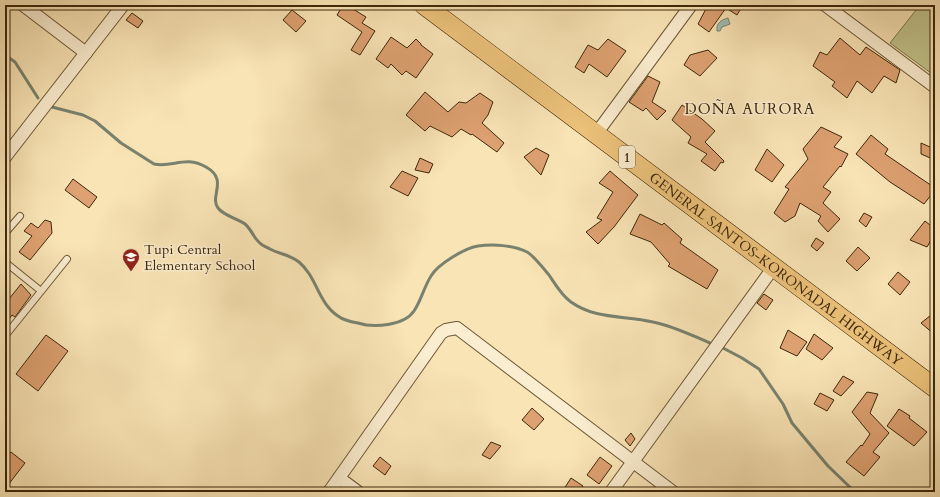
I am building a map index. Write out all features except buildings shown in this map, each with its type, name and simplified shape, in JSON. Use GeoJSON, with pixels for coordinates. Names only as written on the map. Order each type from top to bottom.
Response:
{"type":"FeatureCollection","features":[{"type":"Feature","properties":{"kind":"highway","name":"GENERAL SANTOS-KORONADAL HIGHWAY"},"geometry":{"type":"LineString","coordinates":[[424,5],[935,388]]}},
{"type":"Feature","properties":{"kind":"street"},"geometry":{"type":"LineString","coordinates":[[23,5],[86,53]]}},
{"type":"Feature","properties":{"kind":"street"},"geometry":{"type":"LineString","coordinates":[[5,157],[123,5]]}},
{"type":"Feature","properties":{"kind":"street"},"geometry":{"type":"LineString","coordinates":[[596,134],[691,5]]}},
{"type":"Feature","properties":{"kind":"street"},"geometry":{"type":"LineString","coordinates":[[825,5],[935,87]]}},
{"type":"Feature","properties":{"kind":"street"},"geometry":{"type":"LineString","coordinates":[[611,492],[774,268]]}},
{"type":"Feature","properties":{"kind":"street"},"geometry":{"type":"LineString","coordinates":[[329,492],[441,333],[446,330],[457,328],[673,492]]}},
{"type":"Feature","properties":{"kind":"street"},"geometry":{"type":"LineString","coordinates":[[339,478],[358,492]]}},
{"type":"Feature","properties":{"kind":"lane"},"geometry":{"type":"LineString","coordinates":[[5,232],[20,216]]}},
{"type":"Feature","properties":{"kind":"lane"},"geometry":{"type":"LineString","coordinates":[[5,336],[67,259]]}},
{"type":"Feature","properties":{"kind":"lane"},"geometry":{"type":"LineString","coordinates":[[5,262],[41,291]]}},
{"type":"Feature","properties":{"kind":"green space"},"geometry":{"type":"Polygon","coordinates":[[[920,5],[935,5],[935,76],[890,43],[920,5]]]}},
{"type":"Feature","properties":{"kind":"shaded area"},"geometry":{"type":"Polygon","coordinates":[[[728,18],[730,24],[722,27],[720,31],[717,31],[717,26],[720,22],[728,18]]]}},
{"type":"Feature","properties":{"kind":"waterway"},"geometry":{"type":"LineString","coordinates":[[5,55],[15,62],[38,98]]}},
{"type":"Feature","properties":{"kind":"waterway"},"geometry":{"type":"LineString","coordinates":[[52,107],[83,115],[95,121],[121,143],[154,164],[161,165],[192,162],[206,167],[213,172],[218,183],[216,198],[218,208],[224,213],[245,224],[262,245],[299,262],[310,275],[331,311],[345,320],[364,325],[396,323],[403,320],[414,311],[434,271],[452,257],[473,247],[496,245],[509,246],[527,252],[549,275],[565,297],[581,308],[590,312],[642,320],[668,326],[710,343]]}},
{"type":"Feature","properties":{"kind":"waterway"},"geometry":{"type":"LineString","coordinates":[[723,348],[759,369],[783,404],[792,423],[828,466],[855,492]]}},
{"type":"Feature","properties":{"kind":"place","name":"Tupi Central Elementary School"},"geometry":{"type":"Point","coordinates":[131,272]}},
{"type":"Feature","properties":{"kind":"district","name":"DOÑA AURORA"},"geometry":{"type":"Point","coordinates":[750,109]}}]}
